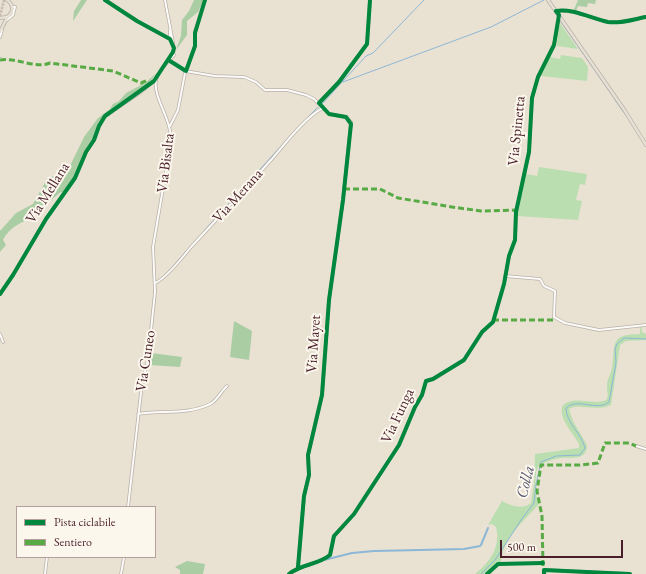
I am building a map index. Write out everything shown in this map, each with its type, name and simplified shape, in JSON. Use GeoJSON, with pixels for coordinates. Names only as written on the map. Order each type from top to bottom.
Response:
{"type":"FeatureCollection","features":[{"type":"Feature","properties":{"kind":"main road"},"geometry":{"type":"LineString","coordinates":[[548,0],[646,145]]}},
{"type":"Feature","properties":{"kind":"main road"},"geometry":{"type":"LineString","coordinates":[[0,32],[12,7],[9,1]]}},
{"type":"Feature","properties":{"kind":"main road"},"geometry":{"type":"LineString","coordinates":[[0,18],[8,17]]}},
{"type":"Feature","properties":{"kind":"street"},"geometry":{"type":"LineString","coordinates":[[105,0],[137,21],[170,39]]}},
{"type":"Feature","properties":{"kind":"street"},"geometry":{"type":"LineString","coordinates":[[163,67],[174,55],[165,0]]}},
{"type":"Feature","properties":{"kind":"street"},"geometry":{"type":"LineString","coordinates":[[170,126],[178,110],[186,71],[194,50],[194,33],[206,0]]}},
{"type":"Feature","properties":{"kind":"street"},"geometry":{"type":"LineString","coordinates":[[318,103],[339,82],[367,44],[370,0]]}},
{"type":"Feature","properties":{"kind":"street"},"geometry":{"type":"LineString","coordinates":[[0,37],[4,24],[14,13],[15,7],[12,7]]}},
{"type":"Feature","properties":{"kind":"street"},"geometry":{"type":"LineString","coordinates":[[556,11],[610,22],[621,22],[646,17]]}},
{"type":"Feature","properties":{"kind":"street","name":"Via Spinetta"},"geometry":{"type":"LineString","coordinates":[[522,187],[529,152],[532,98],[538,77],[554,45],[559,15]]}},
{"type":"Feature","properties":{"kind":"street"},"geometry":{"type":"LineString","coordinates":[[170,29],[170,39],[174,48]]}},
{"type":"Feature","properties":{"kind":"street"},"geometry":{"type":"LineString","coordinates":[[156,79],[173,52]]}},
{"type":"Feature","properties":{"kind":"street"},"geometry":{"type":"LineString","coordinates":[[170,61],[186,71],[215,76],[244,77],[256,82],[265,90],[287,90],[302,93],[311,97],[322,108]]}},
{"type":"Feature","properties":{"kind":"street","name":"Via Bisalta"},"geometry":{"type":"LineString","coordinates":[[156,79],[156,91],[170,126],[172,141],[159,214]]}},
{"type":"Feature","properties":{"kind":"street","name":"Via Mellana"},"geometry":{"type":"LineString","coordinates":[[0,294],[46,219],[75,178],[86,152],[94,140],[99,126],[105,116],[156,79]]}},
{"type":"Feature","properties":{"kind":"street","name":"Via Mayet"},"geometry":{"type":"LineString","coordinates":[[298,567],[304,496],[309,476],[308,454],[322,395],[329,300],[343,200],[350,122],[346,118],[329,114],[322,108]]}},
{"type":"Feature","properties":{"kind":"street","name":"Via Merana"},"geometry":{"type":"LineString","coordinates":[[155,283],[165,278],[174,265],[204,234],[221,213],[236,199],[306,121],[322,108]]}},
{"type":"Feature","properties":{"kind":"street","name":"Via Funga"},"geometry":{"type":"LineString","coordinates":[[289,574],[298,567],[330,555],[334,536],[354,514],[399,445],[415,407],[422,395],[426,381],[433,379],[464,360],[482,332],[492,324],[505,276],[508,256],[515,240],[516,212],[522,187]]}},
{"type":"Feature","properties":{"kind":"street","name":"Via Cuneo"},"geometry":{"type":"LineString","coordinates":[[128,506],[138,414],[148,359],[155,283],[153,251],[159,214]]}},
{"type":"Feature","properties":{"kind":"street"},"geometry":{"type":"LineString","coordinates":[[505,276],[540,279],[544,286],[554,291],[554,317],[565,323],[600,330],[646,325]]}},
{"type":"Feature","properties":{"kind":"street"},"geometry":{"type":"LineString","coordinates":[[0,334],[3,342]]}},
{"type":"Feature","properties":{"kind":"street"},"geometry":{"type":"LineString","coordinates":[[138,414],[153,411],[180,411],[210,404],[227,386]]}},
{"type":"Feature","properties":{"kind":"street"},"geometry":{"type":"LineString","coordinates":[[636,446],[646,449]]}},
{"type":"Feature","properties":{"kind":"street"},"geometry":{"type":"LineString","coordinates":[[45,574],[47,558]]}},
{"type":"Feature","properties":{"kind":"street"},"geometry":{"type":"LineString","coordinates":[[120,574],[124,558]]}},
{"type":"Feature","properties":{"kind":"street"},"geometry":{"type":"LineString","coordinates":[[544,574],[544,570],[630,574]]}},
{"type":"Feature","properties":{"kind":"green space"},"geometry":{"type":"Polygon","coordinates":[[[81,0],[87,0],[73,21],[74,11],[81,0]]]}},
{"type":"Feature","properties":{"kind":"green space"},"geometry":{"type":"Polygon","coordinates":[[[194,0],[204,0],[198,12],[187,21],[187,35],[176,50],[181,36],[182,20],[189,11],[194,0]]]}},
{"type":"Feature","properties":{"kind":"green space"},"geometry":{"type":"Polygon","coordinates":[[[578,0],[596,0],[595,4],[588,3],[587,7],[578,6],[576,11],[580,12],[580,14],[573,12],[578,0]]]}},
{"type":"Feature","properties":{"kind":"green space"},"geometry":{"type":"Polygon","coordinates":[[[558,20],[578,49],[557,46],[558,20]]]}},
{"type":"Feature","properties":{"kind":"green space"},"geometry":{"type":"Polygon","coordinates":[[[561,55],[582,58],[588,67],[587,81],[541,76],[550,57],[560,59],[561,55]]]}},
{"type":"Feature","properties":{"kind":"green space"},"geometry":{"type":"Polygon","coordinates":[[[159,71],[144,88],[103,117],[85,152],[76,175],[64,192],[61,192],[41,208],[31,213],[25,221],[10,231],[3,240],[6,245],[0,252],[0,231],[16,213],[33,204],[47,179],[68,170],[84,137],[98,118],[110,109],[113,104],[119,101],[126,93],[145,83],[159,71]]]}},
{"type":"Feature","properties":{"kind":"green space"},"geometry":{"type":"Polygon","coordinates":[[[539,167],[587,174],[585,185],[580,184],[576,200],[582,201],[578,220],[517,216],[526,174],[537,176],[539,167]]]}},
{"type":"Feature","properties":{"kind":"green space"},"geometry":{"type":"Polygon","coordinates":[[[234,321],[252,331],[249,360],[230,357],[234,321]]]}},
{"type":"Feature","properties":{"kind":"green space"},"geometry":{"type":"Polygon","coordinates":[[[640,326],[642,332],[646,334],[646,340],[626,341],[620,345],[611,405],[600,408],[573,407],[569,409],[573,421],[587,445],[584,454],[578,457],[558,458],[539,465],[536,472],[535,492],[539,504],[515,530],[505,545],[501,562],[486,574],[475,574],[490,559],[496,547],[496,527],[492,524],[488,525],[502,501],[513,506],[520,507],[531,503],[534,483],[535,454],[579,448],[579,444],[566,425],[562,415],[563,405],[573,401],[601,402],[606,400],[608,396],[607,383],[612,368],[614,347],[616,342],[623,336],[640,334],[640,326]]]}},
{"type":"Feature","properties":{"kind":"green space"},"geometry":{"type":"Polygon","coordinates":[[[151,353],[182,357],[180,367],[149,365],[151,353]]]}},
{"type":"Feature","properties":{"kind":"green space"},"geometry":{"type":"Polygon","coordinates":[[[187,561],[205,564],[203,574],[180,574],[180,570],[175,567],[187,561]]]}},
{"type":"Feature","properties":{"kind":"waterway"},"geometry":{"type":"LineString","coordinates":[[322,104],[366,56],[373,53],[424,0]]}},
{"type":"Feature","properties":{"kind":"waterway"},"geometry":{"type":"LineString","coordinates":[[343,82],[491,27],[544,0]]}},
{"type":"Feature","properties":{"kind":"waterway"},"geometry":{"type":"LineString","coordinates":[[559,19],[614,98]]}},
{"type":"Feature","properties":{"kind":"waterway"},"geometry":{"type":"LineString","coordinates":[[615,100],[632,124]]}},
{"type":"Feature","properties":{"kind":"waterway"},"geometry":{"type":"LineString","coordinates":[[304,121],[318,107]]}},
{"type":"Feature","properties":{"kind":"waterway"},"geometry":{"type":"LineString","coordinates":[[203,232],[292,134]]}},
{"type":"Feature","properties":{"kind":"waterway"},"geometry":{"type":"LineString","coordinates":[[166,274],[199,237]]}},
{"type":"Feature","properties":{"kind":"waterway","name":"Colla"},"geometry":{"type":"LineString","coordinates":[[481,574],[495,560],[534,503],[536,484],[541,462],[556,456],[580,455],[585,448],[581,438],[571,424],[566,408],[576,404],[598,406],[609,402],[616,363],[615,349],[617,344],[624,338],[646,339]]}},
{"type":"Feature","properties":{"kind":"waterway"},"geometry":{"type":"LineString","coordinates":[[481,545],[488,528]]}},
{"type":"Feature","properties":{"kind":"waterway"},"geometry":{"type":"LineString","coordinates":[[375,551],[464,549],[480,546]]}},
{"type":"Feature","properties":{"kind":"waterway"},"geometry":{"type":"LineString","coordinates":[[324,560],[352,553],[374,551]]}},
{"type":"Feature","properties":{"kind":"tunnel"},"geometry":{"type":"LineString","coordinates":[[0,16],[4,0]]}},
{"type":"Feature","properties":{"kind":"marked path"},"geometry":{"type":"LineString","coordinates":[[0,60],[12,60],[38,65],[50,63],[113,71],[141,83],[148,80]]}},
{"type":"Feature","properties":{"kind":"marked path"},"geometry":{"type":"LineString","coordinates":[[344,189],[380,189],[398,198],[481,211],[517,210]]}},
{"type":"Feature","properties":{"kind":"marked path"},"geometry":{"type":"LineString","coordinates":[[493,320],[556,320]]}},
{"type":"Feature","properties":{"kind":"marked path"},"geometry":{"type":"LineString","coordinates":[[543,566],[542,516],[537,491],[541,465],[580,465],[598,463],[605,443],[629,443],[636,446]]}},
{"type":"Feature","properties":{"kind":"cycle path"},"geometry":{"type":"LineString","coordinates":[[0,294],[46,219],[75,178],[86,152],[94,140],[99,126],[105,116],[154,81],[173,52],[174,48],[170,39],[137,21],[105,0]]}},
{"type":"Feature","properties":{"kind":"cycle path"},"geometry":{"type":"LineString","coordinates":[[170,61],[186,71],[195,46],[195,33],[205,0]]}},
{"type":"Feature","properties":{"kind":"cycle path"},"geometry":{"type":"LineString","coordinates":[[298,567],[304,496],[309,475],[308,455],[322,395],[329,300],[343,200],[351,124],[346,117],[329,114],[319,103],[339,82],[367,44],[370,0]]}},
{"type":"Feature","properties":{"kind":"cycle path"},"geometry":{"type":"LineString","coordinates":[[556,11],[569,11],[608,22],[623,22],[646,17]]}},
{"type":"Feature","properties":{"kind":"cycle path"},"geometry":{"type":"LineString","coordinates":[[289,574],[299,568],[320,561],[330,555],[334,536],[354,514],[399,445],[415,407],[422,395],[426,381],[433,379],[464,360],[482,332],[493,322],[504,284],[509,256],[515,240],[516,212],[529,152],[532,98],[538,77],[554,45],[559,15],[556,11]]}},
{"type":"Feature","properties":{"kind":"cycle path"},"geometry":{"type":"LineString","coordinates":[[487,574],[498,564],[543,563]]}},
{"type":"Feature","properties":{"kind":"cycle path"},"geometry":{"type":"LineString","coordinates":[[544,574],[544,570],[630,574]]}}]}
